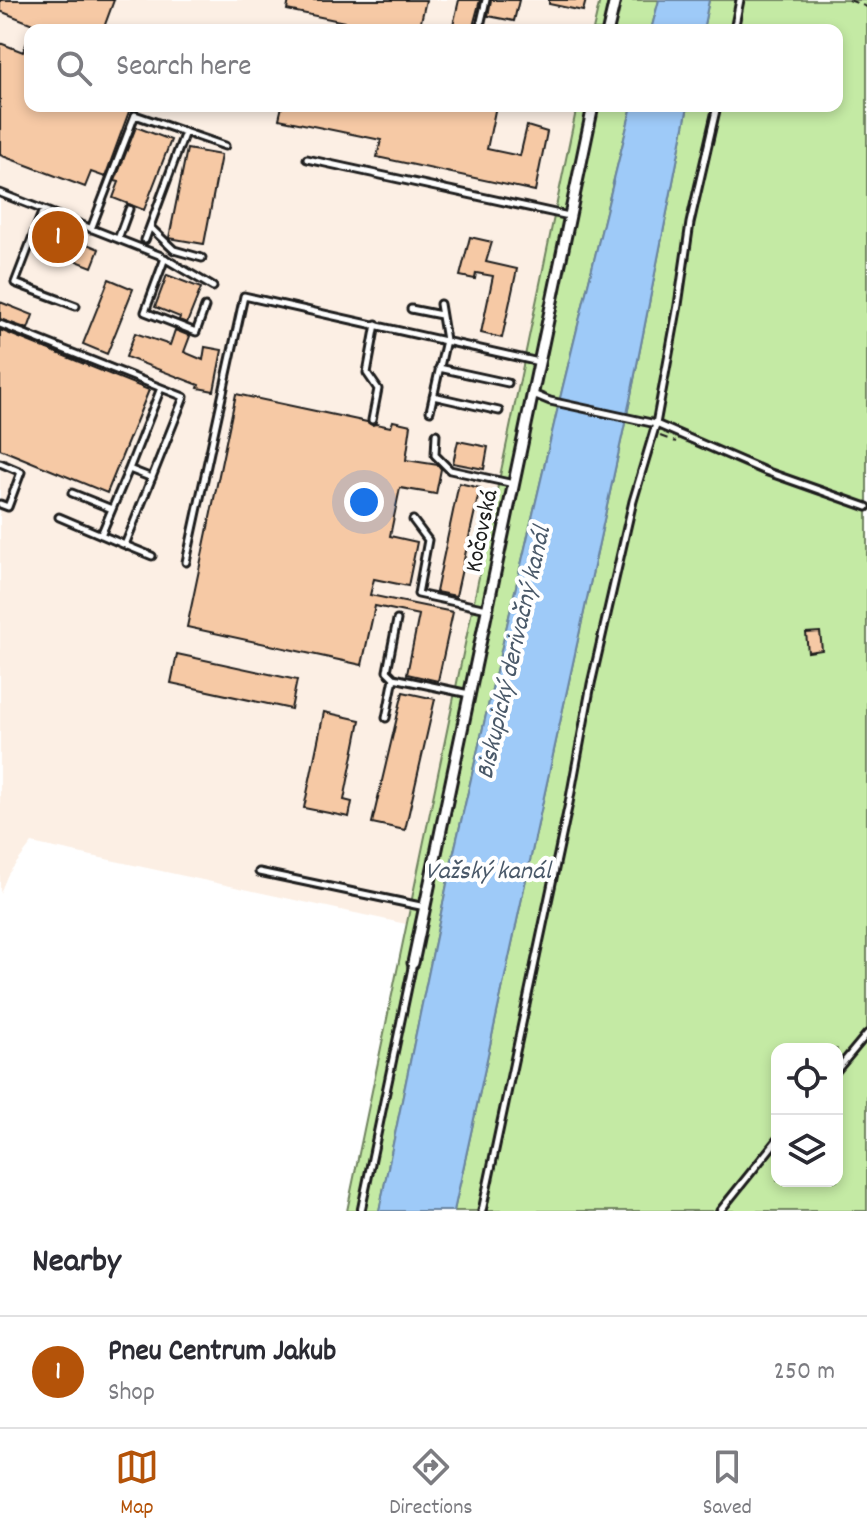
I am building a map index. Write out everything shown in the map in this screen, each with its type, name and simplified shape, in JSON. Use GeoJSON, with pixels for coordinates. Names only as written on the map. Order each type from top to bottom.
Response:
{"type":"FeatureCollection","features":[{"type":"Feature","properties":{"kind":"street"},"geometry":{"type":"LineString","coordinates":[[609,24],[615,0]]}},
{"type":"Feature","properties":{"kind":"street","name":"Kočovská"},"geometry":{"type":"LineString","coordinates":[[413,963],[592,112]]}},
{"type":"Feature","properties":{"kind":"lane"},"geometry":{"type":"LineString","coordinates":[[480,24],[486,0]]}},
{"type":"Feature","properties":{"kind":"lane"},"geometry":{"type":"LineString","coordinates":[[735,24],[740,0]]}},
{"type":"Feature","properties":{"kind":"lane"},"geometry":{"type":"LineString","coordinates":[[482,1211],[569,803],[591,684],[633,501],[656,424],[690,223],[716,112]]}},
{"type":"Feature","properties":{"kind":"lane"},"geometry":{"type":"LineString","coordinates":[[91,229],[135,115],[225,146]]}},
{"type":"Feature","properties":{"kind":"lane"},"geometry":{"type":"LineString","coordinates":[[145,240],[185,132]]}},
{"type":"Feature","properties":{"kind":"lane"},"geometry":{"type":"LineString","coordinates":[[307,159],[570,216]]}},
{"type":"Feature","properties":{"kind":"lane"},"geometry":{"type":"LineString","coordinates":[[0,193],[165,258],[213,287]]}},
{"type":"Feature","properties":{"kind":"lane"},"geometry":{"type":"LineString","coordinates":[[118,239],[129,209]]}},
{"type":"Feature","properties":{"kind":"lane"},"geometry":{"type":"LineString","coordinates":[[43,210],[15,283],[76,306]]}},
{"type":"Feature","properties":{"kind":"lane"},"geometry":{"type":"LineString","coordinates":[[150,227],[174,250],[202,258]]}},
{"type":"Feature","properties":{"kind":"lane"},"geometry":{"type":"LineString","coordinates":[[165,258],[145,312],[196,332],[205,307]]}},
{"type":"Feature","properties":{"kind":"lane"},"geometry":{"type":"LineString","coordinates":[[186,562],[244,296],[539,362]]}},
{"type":"Feature","properties":{"kind":"lane"},"geometry":{"type":"LineString","coordinates":[[430,411],[446,340],[440,304]]}},
{"type":"Feature","properties":{"kind":"lane"},"geometry":{"type":"LineString","coordinates":[[411,309],[441,315]]}},
{"type":"Feature","properties":{"kind":"lane"},"geometry":{"type":"LineString","coordinates":[[0,324],[184,397],[125,545]]}},
{"type":"Feature","properties":{"kind":"lane"},"geometry":{"type":"LineString","coordinates":[[372,420],[378,389],[367,373],[376,324]]}},
{"type":"Feature","properties":{"kind":"lane"},"geometry":{"type":"LineString","coordinates":[[439,368],[508,383]]}},
{"type":"Feature","properties":{"kind":"lane"},"geometry":{"type":"LineString","coordinates":[[101,535],[161,388]]}},
{"type":"Feature","properties":{"kind":"lane"},"geometry":{"type":"LineString","coordinates":[[532,394],[550,401],[656,424],[765,471],[867,507]]}},
{"type":"Feature","properties":{"kind":"lane"},"geometry":{"type":"LineString","coordinates":[[433,396],[499,411]]}},
{"type":"Feature","properties":{"kind":"lane"},"geometry":{"type":"LineString","coordinates":[[436,434],[435,455],[450,470],[514,484]]}},
{"type":"Feature","properties":{"kind":"lane"},"geometry":{"type":"LineString","coordinates":[[0,463],[21,472],[8,507],[0,504]]}},
{"type":"Feature","properties":{"kind":"lane"},"geometry":{"type":"LineString","coordinates":[[129,469],[152,478]]}},
{"type":"Feature","properties":{"kind":"lane"},"geometry":{"type":"LineString","coordinates":[[72,493],[112,509]]}},
{"type":"Feature","properties":{"kind":"lane"},"geometry":{"type":"LineString","coordinates":[[59,517],[152,556]]}},
{"type":"Feature","properties":{"kind":"lane"},"geometry":{"type":"LineString","coordinates":[[413,520],[428,540],[418,594],[488,609]]}},
{"type":"Feature","properties":{"kind":"lane"},"geometry":{"type":"LineString","coordinates":[[397,620],[387,671],[394,678],[470,695]]}},
{"type":"Feature","properties":{"kind":"lane"},"geometry":{"type":"LineString","coordinates":[[386,718],[394,678]]}},
{"type":"Feature","properties":{"kind":"lane"},"geometry":{"type":"LineString","coordinates":[[259,872],[425,907]]}},
{"type":"Feature","properties":{"kind":"lane"},"geometry":{"type":"LineString","coordinates":[[361,1211],[413,963]]}},
{"type":"Feature","properties":{"kind":"lane"},"geometry":{"type":"LineString","coordinates":[[843,1063],[867,1034]]}},
{"type":"Feature","properties":{"kind":"lane"},"geometry":{"type":"LineString","coordinates":[[720,1211],[771,1147]]}},
{"type":"Feature","properties":{"kind":"path"},"geometry":{"type":"LineString","coordinates":[[849,0],[867,7]]}},
{"type":"Feature","properties":{"kind":"shaded area"},"geometry":{"type":"Polygon","coordinates":[[[0,0],[600,0],[594,24],[24,24],[24,112],[576,112],[406,924],[32,843],[8,874],[0,893],[0,0]]]}},
{"type":"Feature","properties":{"kind":"green space"},"geometry":{"type":"Polygon","coordinates":[[[600,0],[659,0],[653,24],[594,24],[600,0]]]}},
{"type":"Feature","properties":{"kind":"green space"},"geometry":{"type":"Polygon","coordinates":[[[709,0],[867,0],[867,1211],[454,1211],[630,400],[687,112],[843,112],[843,24],[704,24],[709,0]]]}},
{"type":"Feature","properties":{"kind":"green space"},"geometry":{"type":"Polygon","coordinates":[[[576,112],[631,112],[452,860],[379,1211],[347,1211],[576,112]]]}},
{"type":"Feature","properties":{"kind":"water"},"geometry":{"type":"Polygon","coordinates":[[[659,0],[709,0],[704,24],[653,24],[659,0]]]}},
{"type":"Feature","properties":{"kind":"water","name":"Važský kanál"},"geometry":{"type":"Polygon","coordinates":[[[631,112],[687,112],[630,400],[454,1211],[379,1211],[452,860],[631,112]]]}},
{"type":"Feature","properties":{"kind":"building"},"geometry":{"type":"Polygon","coordinates":[[[0,0],[114,0],[105,24],[33,24],[0,11],[0,0]]]}},
{"type":"Feature","properties":{"kind":"building"},"geometry":{"type":"Polygon","coordinates":[[[289,0],[426,0],[420,24],[354,24],[287,10],[289,0]]]}},
{"type":"Feature","properties":{"kind":"building"},"geometry":{"type":"Polygon","coordinates":[[[459,0],[480,0],[474,24],[453,24],[459,0]]]}},
{"type":"Feature","properties":{"kind":"building"},"geometry":{"type":"Polygon","coordinates":[[[491,0],[519,0],[514,21],[488,16],[491,0]]]}},
{"type":"Feature","properties":{"kind":"building"},"geometry":{"type":"Polygon","coordinates":[[[549,0],[586,0],[583,11],[549,4],[549,0]]]}},
{"type":"Feature","properties":{"kind":"building"},"geometry":{"type":"Polygon","coordinates":[[[0,43],[23,52],[24,50],[24,112],[129,112],[105,177],[91,172],[85,187],[0,155],[0,43]]]}},
{"type":"Feature","properties":{"kind":"building"},"geometry":{"type":"Polygon","coordinates":[[[281,112],[495,112],[487,149],[520,156],[527,126],[547,132],[535,191],[377,157],[381,140],[279,119],[281,112]]]}},
{"type":"Feature","properties":{"kind":"building"},"geometry":{"type":"Polygon","coordinates":[[[136,127],[171,140],[144,210],[113,198],[119,182],[115,181],[136,127]]]}},
{"type":"Feature","properties":{"kind":"building"},"geometry":{"type":"Polygon","coordinates":[[[187,149],[221,155],[204,244],[169,238],[187,149]]]}},
{"type":"Feature","properties":{"kind":"building"},"geometry":{"type":"Polygon","coordinates":[[[51,229],[99,249],[92,267],[43,248],[51,229]]]}},
{"type":"Feature","properties":{"kind":"building"},"geometry":{"type":"Polygon","coordinates":[[[470,237],[492,242],[486,262],[517,269],[502,338],[481,333],[493,276],[476,273],[475,279],[460,276],[470,237]]]}},
{"type":"Feature","properties":{"kind":"building"},"geometry":{"type":"Polygon","coordinates":[[[167,275],[201,288],[187,323],[155,307],[167,275]]]}},
{"type":"Feature","properties":{"kind":"building"},"geometry":{"type":"Polygon","coordinates":[[[109,279],[133,289],[107,354],[83,344],[109,279]]]}},
{"type":"Feature","properties":{"kind":"building"},"geometry":{"type":"Polygon","coordinates":[[[0,302],[33,315],[28,329],[0,319],[0,302]]]}},
{"type":"Feature","properties":{"kind":"building"},"geometry":{"type":"Polygon","coordinates":[[[0,330],[149,390],[107,493],[0,449],[0,330]]]}},
{"type":"Feature","properties":{"kind":"building"},"geometry":{"type":"Polygon","coordinates":[[[175,330],[190,336],[184,352],[203,360],[205,347],[222,350],[214,391],[198,388],[199,385],[126,357],[135,333],[170,345],[175,330]]]}},
{"type":"Feature","properties":{"kind":"building"},"geometry":{"type":"Polygon","coordinates":[[[236,394],[372,425],[391,427],[393,421],[411,425],[406,460],[438,465],[441,469],[436,494],[400,488],[390,536],[417,542],[408,586],[374,579],[370,595],[453,612],[438,681],[407,674],[419,615],[375,606],[362,665],[187,627],[236,394]]]}},
{"type":"Feature","properties":{"kind":"building"},"geometry":{"type":"Polygon","coordinates":[[[458,441],[488,447],[484,469],[453,463],[458,441]]]}},
{"type":"Feature","properties":{"kind":"building"},"geometry":{"type":"Polygon","coordinates":[[[459,483],[480,488],[456,596],[436,592],[459,483]]]}},
{"type":"Feature","properties":{"kind":"building"},"geometry":{"type":"Polygon","coordinates":[[[820,632],[822,650],[808,652],[806,633],[820,632]]]}},
{"type":"Feature","properties":{"kind":"building"},"geometry":{"type":"Polygon","coordinates":[[[177,654],[297,680],[291,709],[171,683],[177,654]]]}},
{"type":"Feature","properties":{"kind":"building"},"geometry":{"type":"Polygon","coordinates":[[[403,692],[435,699],[405,830],[372,823],[403,692]]]}},
{"type":"Feature","properties":{"kind":"building"},"geometry":{"type":"Polygon","coordinates":[[[324,712],[360,720],[344,800],[352,802],[349,817],[304,808],[324,712]]]}},
{"type":"Feature","properties":{"kind":"place","name":"Pneu Centrum Jakub"},"geometry":{"type":"Point","coordinates":[58,237]}},
{"type":"Feature","properties":{"kind":"water label","name":"Biskupický derivačný kanál"},"geometry":{"type":"Point","coordinates":[515,653]}}]}
